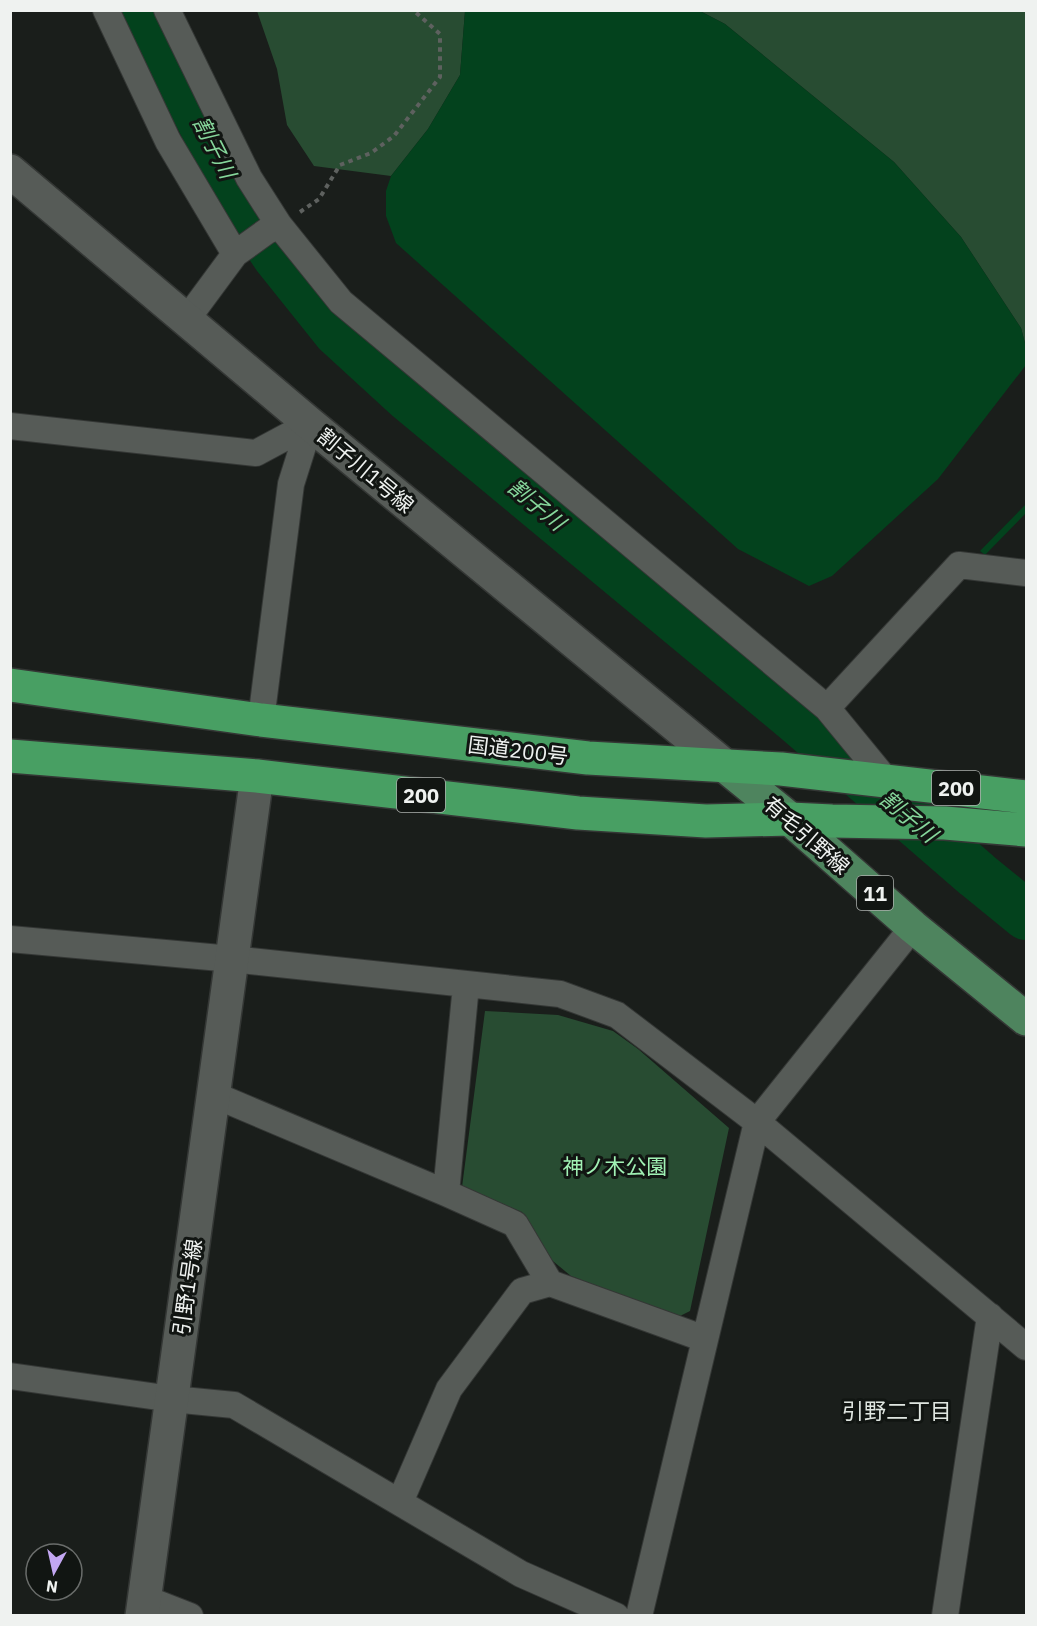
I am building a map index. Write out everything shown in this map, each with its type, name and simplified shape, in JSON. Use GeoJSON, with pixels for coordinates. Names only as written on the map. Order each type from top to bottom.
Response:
{"type":"FeatureCollection","features":[{"type":"Feature","properties":{"kind":"highway","name":"国道200号"},"geometry":{"type":"LineString","coordinates":[[10,686],[261,720],[588,758],[781,769],[1026,797]]}},
{"type":"Feature","properties":{"kind":"highway"},"geometry":{"type":"LineString","coordinates":[[10,697],[261,720]]}},
{"type":"Feature","properties":{"kind":"highway","name":"200"},"geometry":{"type":"LineString","coordinates":[[10,745],[578,813],[706,821],[789,819],[945,823],[1026,832]]}},
{"type":"Feature","properties":{"kind":"highway","name":"200"},"geometry":{"type":"LineString","coordinates":[[10,756],[257,776]]}},
{"type":"Feature","properties":{"kind":"main road","name":"有毛引野線"},"geometry":{"type":"LineString","coordinates":[[725,766],[913,927],[1026,1019]]}},
{"type":"Feature","properties":{"kind":"street"},"geometry":{"type":"LineString","coordinates":[[105,10],[168,141],[240,250]]}},
{"type":"Feature","properties":{"kind":"street"},"geometry":{"type":"LineString","coordinates":[[167,10],[273,228],[341,303],[827,708],[886,780]]}},
{"type":"Feature","properties":{"kind":"street","name":"割子川1号線"},"geometry":{"type":"LineString","coordinates":[[10,171],[310,423],[725,766]]}},
{"type":"Feature","properties":{"kind":"street"},"geometry":{"type":"LineString","coordinates":[[187,319],[240,250],[273,228]]}},
{"type":"Feature","properties":{"kind":"street"},"geometry":{"type":"LineString","coordinates":[[10,426],[256,453],[310,423]]}},
{"type":"Feature","properties":{"kind":"street"},"geometry":{"type":"LineString","coordinates":[[261,720],[291,484],[310,423]]}},
{"type":"Feature","properties":{"kind":"street"},"geometry":{"type":"LineString","coordinates":[[827,708],[959,565],[1026,573]]}},
{"type":"Feature","properties":{"kind":"street","name":"引野1号線"},"geometry":{"type":"LineString","coordinates":[[143,1606],[257,776]]}},
{"type":"Feature","properties":{"kind":"street"},"geometry":{"type":"LineString","coordinates":[[639,1616],[757,1122],[913,927]]}},
{"type":"Feature","properties":{"kind":"street"},"geometry":{"type":"LineString","coordinates":[[10,939],[232,959],[560,994],[617,1016],[757,1122],[1026,1347]]}},
{"type":"Feature","properties":{"kind":"street"},"geometry":{"type":"LineString","coordinates":[[446,1193],[466,985]]}},
{"type":"Feature","properties":{"kind":"street"},"geometry":{"type":"LineString","coordinates":[[212,1094],[514,1224],[550,1283]]}},
{"type":"Feature","properties":{"kind":"street"},"geometry":{"type":"LineString","coordinates":[[400,1502],[449,1389],[522,1292],[550,1283],[705,1339]]}},
{"type":"Feature","properties":{"kind":"street"},"geometry":{"type":"LineString","coordinates":[[945,1616],[990,1316]]}},
{"type":"Feature","properties":{"kind":"street"},"geometry":{"type":"LineString","coordinates":[[10,1376],[172,1399],[234,1405],[521,1574],[615,1616]]}},
{"type":"Feature","properties":{"kind":"street"},"geometry":{"type":"LineString","coordinates":[[143,1606],[190,1616]]}},
{"type":"Feature","properties":{"kind":"path"},"geometry":{"type":"LineString","coordinates":[[273,228],[319,199],[340,165],[371,153],[394,136],[440,77],[440,34],[413,10]]}},
{"type":"Feature","properties":{"kind":"green space"},"geometry":{"type":"Polygon","coordinates":[[[257,11],[465,11],[460,75],[428,129],[391,176],[314,166],[287,125],[277,69],[257,11]]]}},
{"type":"Feature","properties":{"kind":"green space"},"geometry":{"type":"Polygon","coordinates":[[[700,11],[1026,11],[1026,347],[1021,328],[961,237],[894,162],[725,24],[700,11]]]}},
{"type":"Feature","properties":{"kind":"green space","name":"神ノ木公園"},"geometry":{"type":"Polygon","coordinates":[[[485,1011],[558,1015],[613,1031],[638,1049],[729,1128],[690,1311],[678,1317],[571,1276],[548,1257],[522,1212],[462,1187],[485,1011]]]}},
{"type":"Feature","properties":{"kind":"shaded area"},"geometry":{"type":"Polygon","coordinates":[[[465,11],[700,11],[725,24],[894,162],[961,237],[1021,328],[1026,347],[1026,365],[938,479],[832,576],[809,586],[738,549],[396,243],[386,216],[386,191],[391,176],[428,129],[460,75],[465,11]]]}},
{"type":"Feature","properties":{"kind":"shaded area"},"geometry":{"type":"Polygon","coordinates":[[[1026,504],[1026,513],[985,555],[980,551],[1026,504]]]}},
{"type":"Feature","properties":{"kind":"waterway","name":"割子川"},"geometry":{"type":"LineString","coordinates":[[145,10],[249,214],[277,256],[337,331],[409,397],[798,720],[1026,915]]}},
{"type":"Feature","properties":{"kind":"district","name":"引野二丁目"},"geometry":{"type":"Point","coordinates":[897,1410]}}]}
